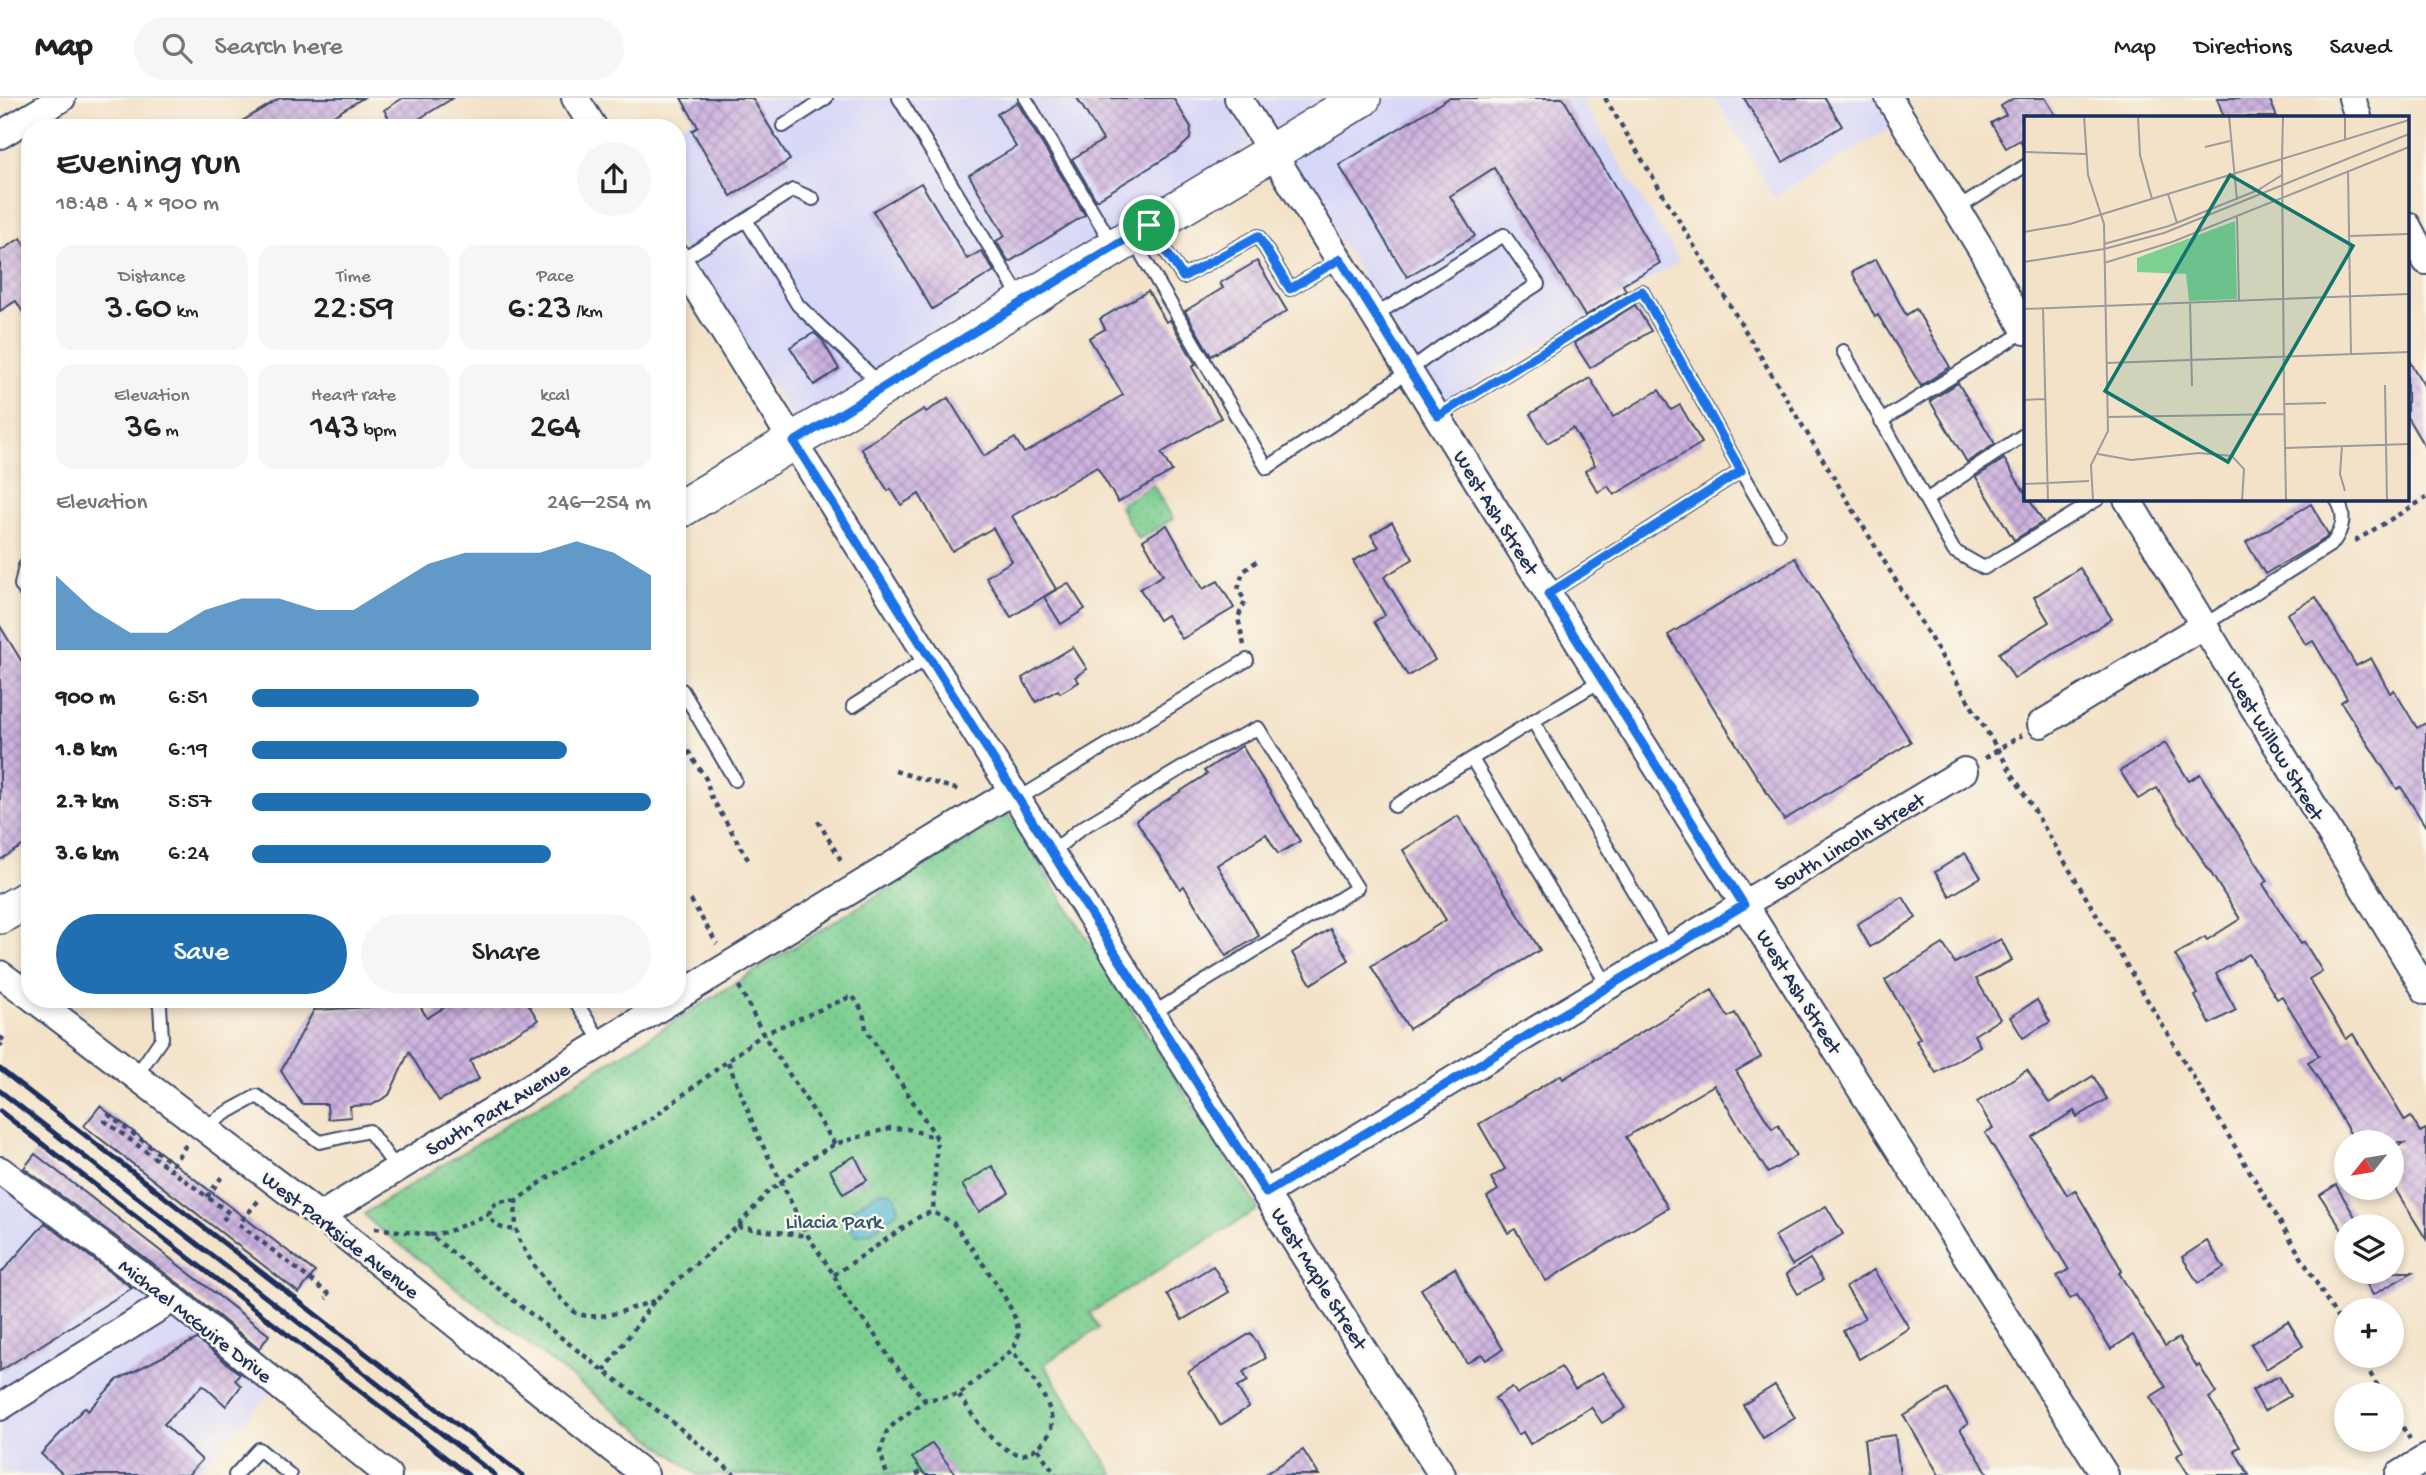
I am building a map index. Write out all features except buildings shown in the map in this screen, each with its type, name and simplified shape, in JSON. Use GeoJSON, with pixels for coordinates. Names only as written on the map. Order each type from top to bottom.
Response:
{"type":"FeatureCollection","features":[{"type":"Feature","properties":{"kind":"main road"},"geometry":{"type":"LineString","coordinates":[[686,506],[1362,98]]}},
{"type":"Feature","properties":{"kind":"main road"},"geometry":{"type":"LineString","coordinates":[[0,915],[21,903]]}},
{"type":"Feature","properties":{"kind":"street"},"geometry":{"type":"LineString","coordinates":[[27,119],[62,98]]}},
{"type":"Feature","properties":{"kind":"street"},"geometry":{"type":"LineString","coordinates":[[575,98],[588,119]]}},
{"type":"Feature","properties":{"kind":"street","name":"West Ash Street"},"geometry":{"type":"LineString","coordinates":[[1238,98],[2105,1475]]}},
{"type":"Feature","properties":{"kind":"street"},"geometry":{"type":"LineString","coordinates":[[1889,98],[1983,252],[2024,329]]}},
{"type":"Feature","properties":{"kind":"street"},"geometry":{"type":"LineString","coordinates":[[2352,98],[2358,116]]}},
{"type":"Feature","properties":{"kind":"street"},"geometry":{"type":"LineString","coordinates":[[0,135],[21,122]]}},
{"type":"Feature","properties":{"kind":"street"},"geometry":{"type":"LineString","coordinates":[[2408,227],[2426,261]]}},
{"type":"Feature","properties":{"kind":"street","name":"West Maple Street"},"geometry":{"type":"LineString","coordinates":[[686,272],[1442,1475]]}},
{"type":"Feature","properties":{"kind":"street","name":"West Willow Street"},"geometry":{"type":"LineString","coordinates":[[2128,500],[2426,991]]}},
{"type":"Feature","properties":{"kind":"street"},"geometry":{"type":"LineString","coordinates":[[2041,724],[2204,625]]}},
{"type":"Feature","properties":{"kind":"street","name":"South Lincoln Street"},"geometry":{"type":"LineString","coordinates":[[1266,1193],[1964,771]]}},
{"type":"Feature","properties":{"kind":"street","name":"South Park Avenue"},"geometry":{"type":"LineString","coordinates":[[686,992],[1016,795]]}},
{"type":"Feature","properties":{"kind":"street","name":"West Parkside Avenue"},"geometry":{"type":"LineString","coordinates":[[0,974],[21,990]]}},
{"type":"Feature","properties":{"kind":"street","name":"West Parkside Avenue"},"geometry":{"type":"LineString","coordinates":[[45,1008],[136,1076],[195,1136],[320,1216],[645,1475]]}},
{"type":"Feature","properties":{"kind":"street","name":"South Park Avenue"},"geometry":{"type":"LineString","coordinates":[[320,1216],[660,1008]]}},
{"type":"Feature","properties":{"kind":"street","name":"Michael McGuire Drive"},"geometry":{"type":"LineString","coordinates":[[0,1170],[173,1299],[388,1475]]}},
{"type":"Feature","properties":{"kind":"street"},"geometry":{"type":"LineString","coordinates":[[0,1407],[173,1299]]}},
{"type":"Feature","properties":{"kind":"street"},"geometry":{"type":"LineString","coordinates":[[2399,1475],[2419,1450]]}},
{"type":"Feature","properties":{"kind":"lane"},"geometry":{"type":"LineString","coordinates":[[783,126],[826,98]]}},
{"type":"Feature","properties":{"kind":"lane"},"geometry":{"type":"LineString","coordinates":[[899,98],[1023,302]]}},
{"type":"Feature","properties":{"kind":"lane"},"geometry":{"type":"LineString","coordinates":[[1025,98],[1132,236],[1267,468],[1327,429],[1408,369],[1538,284],[1504,235],[1374,316]]}},
{"type":"Feature","properties":{"kind":"lane"},"geometry":{"type":"LineString","coordinates":[[1957,208],[2024,167]]}},
{"type":"Feature","properties":{"kind":"lane"},"geometry":{"type":"LineString","coordinates":[[686,254],[793,190],[813,199]]}},
{"type":"Feature","properties":{"kind":"lane"},"geometry":{"type":"LineString","coordinates":[[746,220],[798,305],[883,387]]}},
{"type":"Feature","properties":{"kind":"lane"},"geometry":{"type":"LineString","coordinates":[[1132,236],[1183,277],[1258,236],[1290,289],[1340,259]]}},
{"type":"Feature","properties":{"kind":"lane"},"geometry":{"type":"LineString","coordinates":[[1438,416],[1642,291],[1778,534]]}},
{"type":"Feature","properties":{"kind":"lane"},"geometry":{"type":"LineString","coordinates":[[1881,421],[2024,332]]}},
{"type":"Feature","properties":{"kind":"lane"},"geometry":{"type":"LineString","coordinates":[[1843,351],[1954,551],[1984,568],[2096,500]]}},
{"type":"Feature","properties":{"kind":"lane"},"geometry":{"type":"LineString","coordinates":[[1926,500],[2024,435]]}},
{"type":"Feature","properties":{"kind":"lane"},"geometry":{"type":"LineString","coordinates":[[1548,594],[1741,471]]}},
{"type":"Feature","properties":{"kind":"lane"},"geometry":{"type":"LineString","coordinates":[[2204,625],[2332,544],[2341,533],[2343,519],[2342,507],[2337,500]]}},
{"type":"Feature","properties":{"kind":"lane"},"geometry":{"type":"LineString","coordinates":[[853,706],[929,657]]}},
{"type":"Feature","properties":{"kind":"lane"},"geometry":{"type":"LineString","coordinates":[[1016,795],[1247,660]]}},
{"type":"Feature","properties":{"kind":"lane"},"geometry":{"type":"LineString","coordinates":[[1395,806],[1602,680]]}},
{"type":"Feature","properties":{"kind":"lane"},"geometry":{"type":"LineString","coordinates":[[686,697],[735,780]]}},
{"type":"Feature","properties":{"kind":"lane"},"geometry":{"type":"LineString","coordinates":[[1533,721],[1668,950]]}},
{"type":"Feature","properties":{"kind":"lane"},"geometry":{"type":"LineString","coordinates":[[1052,852],[1080,829],[1212,750],[1258,728],[1357,888],[1153,1013]]}},
{"type":"Feature","properties":{"kind":"lane"},"geometry":{"type":"LineString","coordinates":[[1472,759],[1608,986]]}},
{"type":"Feature","properties":{"kind":"lane"},"geometry":{"type":"LineString","coordinates":[[136,1076],[162,1038],[160,1008]]}},
{"type":"Feature","properties":{"kind":"lane"},"geometry":{"type":"LineString","coordinates":[[580,1008],[602,1043]]}},
{"type":"Feature","properties":{"kind":"lane"},"geometry":{"type":"LineString","coordinates":[[195,1136],[226,1112],[257,1096],[320,1142],[369,1130],[397,1169]]}},
{"type":"Feature","properties":{"kind":"lane"},"geometry":{"type":"LineString","coordinates":[[235,1475],[259,1449],[290,1475]]}},
{"type":"Feature","properties":{"kind":"path"},"geometry":{"type":"LineString","coordinates":[[1605,98],[2334,1312]]}},
{"type":"Feature","properties":{"kind":"path"},"geometry":{"type":"LineString","coordinates":[[1247,660],[1238,618],[1245,601],[1238,589],[1242,572],[1258,560]]}},
{"type":"Feature","properties":{"kind":"path"},"geometry":{"type":"LineString","coordinates":[[1964,771],[2041,724]]}},
{"type":"Feature","properties":{"kind":"path"},"geometry":{"type":"LineString","coordinates":[[686,748],[706,779],[710,796],[750,863]]}},
{"type":"Feature","properties":{"kind":"path"},"geometry":{"type":"LineString","coordinates":[[895,771],[960,790]]}},
{"type":"Feature","properties":{"kind":"path"},"geometry":{"type":"LineString","coordinates":[[818,821],[842,862]]}},
{"type":"Feature","properties":{"kind":"path"},"geometry":{"type":"LineString","coordinates":[[691,900],[763,1034],[835,1144]]}},
{"type":"Feature","properties":{"kind":"path"},"geometry":{"type":"LineString","coordinates":[[654,1301],[596,1317],[576,1313],[531,1260],[519,1238],[514,1216],[516,1201],[547,1178],[654,1117],[763,1034],[852,996],[862,1011],[866,1030],[937,1138],[933,1212]]}},
{"type":"Feature","properties":{"kind":"path"},"geometry":{"type":"LineString","coordinates":[[0,1037],[5,1041],[0,1046]]}},
{"type":"Feature","properties":{"kind":"path"},"geometry":{"type":"LineString","coordinates":[[728,1061],[758,1136],[808,1236],[851,1306],[925,1400]]}},
{"type":"Feature","properties":{"kind":"path"},"geometry":{"type":"LineString","coordinates":[[195,1136],[173,1164],[109,1115],[105,1121],[229,1213],[223,1220]]}},
{"type":"Feature","properties":{"kind":"path"},"geometry":{"type":"LineString","coordinates":[[604,1371],[654,1301],[737,1227],[767,1193],[810,1159],[835,1144],[890,1128],[908,1129],[937,1138]]}},
{"type":"Feature","properties":{"kind":"path"},"geometry":{"type":"LineString","coordinates":[[207,1196],[225,1174]]}},
{"type":"Feature","properties":{"kind":"path"},"geometry":{"type":"LineString","coordinates":[[516,1201],[508,1199],[498,1202],[490,1207],[489,1214],[493,1223],[501,1228],[517,1229]]}},
{"type":"Feature","properties":{"kind":"path"},"geometry":{"type":"LineString","coordinates":[[258,1200],[239,1224],[330,1295],[326,1299]]}},
{"type":"Feature","properties":{"kind":"path"},"geometry":{"type":"LineString","coordinates":[[834,1275],[922,1215],[933,1212],[953,1223],[960,1232],[1010,1307],[1019,1332],[1012,1350],[959,1395],[925,1400],[887,1431],[880,1452],[887,1475]]}},
{"type":"Feature","properties":{"kind":"path"},"geometry":{"type":"LineString","coordinates":[[367,1227],[430,1235],[455,1229],[489,1214]]}},
{"type":"Feature","properties":{"kind":"path"},"geometry":{"type":"LineString","coordinates":[[737,1227],[808,1236]]}},
{"type":"Feature","properties":{"kind":"path"},"geometry":{"type":"LineString","coordinates":[[430,1235],[669,1419],[736,1475]]}},
{"type":"Feature","properties":{"kind":"path"},"geometry":{"type":"LineString","coordinates":[[959,1395],[988,1436],[1002,1448],[1024,1455],[1038,1449],[1046,1441],[1053,1427],[1052,1414],[1012,1350]]}},
{"type":"Feature","properties":{"kind":"path"},"geometry":{"type":"LineString","coordinates":[[2404,1428],[2419,1450]]}},
{"type":"Feature","properties":{"kind":"path"},"geometry":{"type":"LineString","coordinates":[[1038,1449],[1056,1475]]}},
{"type":"Feature","properties":{"kind":"path"},"geometry":{"type":"LineString","coordinates":[[916,1475],[922,1471]]}},
{"type":"Feature","properties":{"kind":"shaded area"},"geometry":{"type":"Polygon","coordinates":[[[723,98],[1224,98],[1252,144],[798,426],[686,252],[686,122],[723,98]]]}},
{"type":"Feature","properties":{"kind":"shaded area"},"geometry":{"type":"Polygon","coordinates":[[[1252,98],[1326,98],[1272,131],[1252,98]]]}},
{"type":"Feature","properties":{"kind":"shaded area"},"geometry":{"type":"Polygon","coordinates":[[[1383,98],[1580,98],[1680,261],[1442,404],[1288,156],[1383,98]]]}},
{"type":"Feature","properties":{"kind":"shaded area"},"geometry":{"type":"Polygon","coordinates":[[[1715,98],[1876,98],[1893,126],[1774,197],[1715,98]]]}},
{"type":"Feature","properties":{"kind":"shaded area"},"geometry":{"type":"Polygon","coordinates":[[[0,1159],[285,1377],[195,1475],[6,1475],[0,1469],[0,1159]]]}},
{"type":"Feature","properties":{"kind":"green space"},"geometry":{"type":"Polygon","coordinates":[[[1153,485],[1173,519],[1138,539],[1119,505],[1153,485]]]}},
{"type":"Feature","properties":{"kind":"green space","name":"Lilacia Park"},"geometry":{"type":"Polygon","coordinates":[[[1008,814],[1258,1209],[1090,1313],[1099,1328],[1044,1364],[1114,1475],[698,1475],[364,1214],[1008,814]]]}},
{"type":"Feature","properties":{"kind":"water"},"geometry":{"type":"Polygon","coordinates":[[[881,1191],[889,1192],[895,1197],[897,1212],[869,1233],[856,1235],[847,1226],[846,1216],[852,1209],[881,1191]]]}},
{"type":"Feature","properties":{"kind":"railway"},"geometry":{"type":"LineString","coordinates":[[0,1069],[522,1475]]}},
{"type":"Feature","properties":{"kind":"railway"},"geometry":{"type":"LineString","coordinates":[[0,1091],[495,1475]]}},
{"type":"Feature","properties":{"kind":"railway"},"geometry":{"type":"LineString","coordinates":[[0,1111],[468,1475]]}},
{"type":"Feature","properties":{"kind":"route"},"geometry":{"type":"LineString","coordinates":[[1149,225],[1183,277],[1258,236],[1290,289],[1340,259],[1438,416],[1642,291],[1741,471],[1548,594],[1744,905],[1266,1193],[794,442],[1149,225]]}}]}
